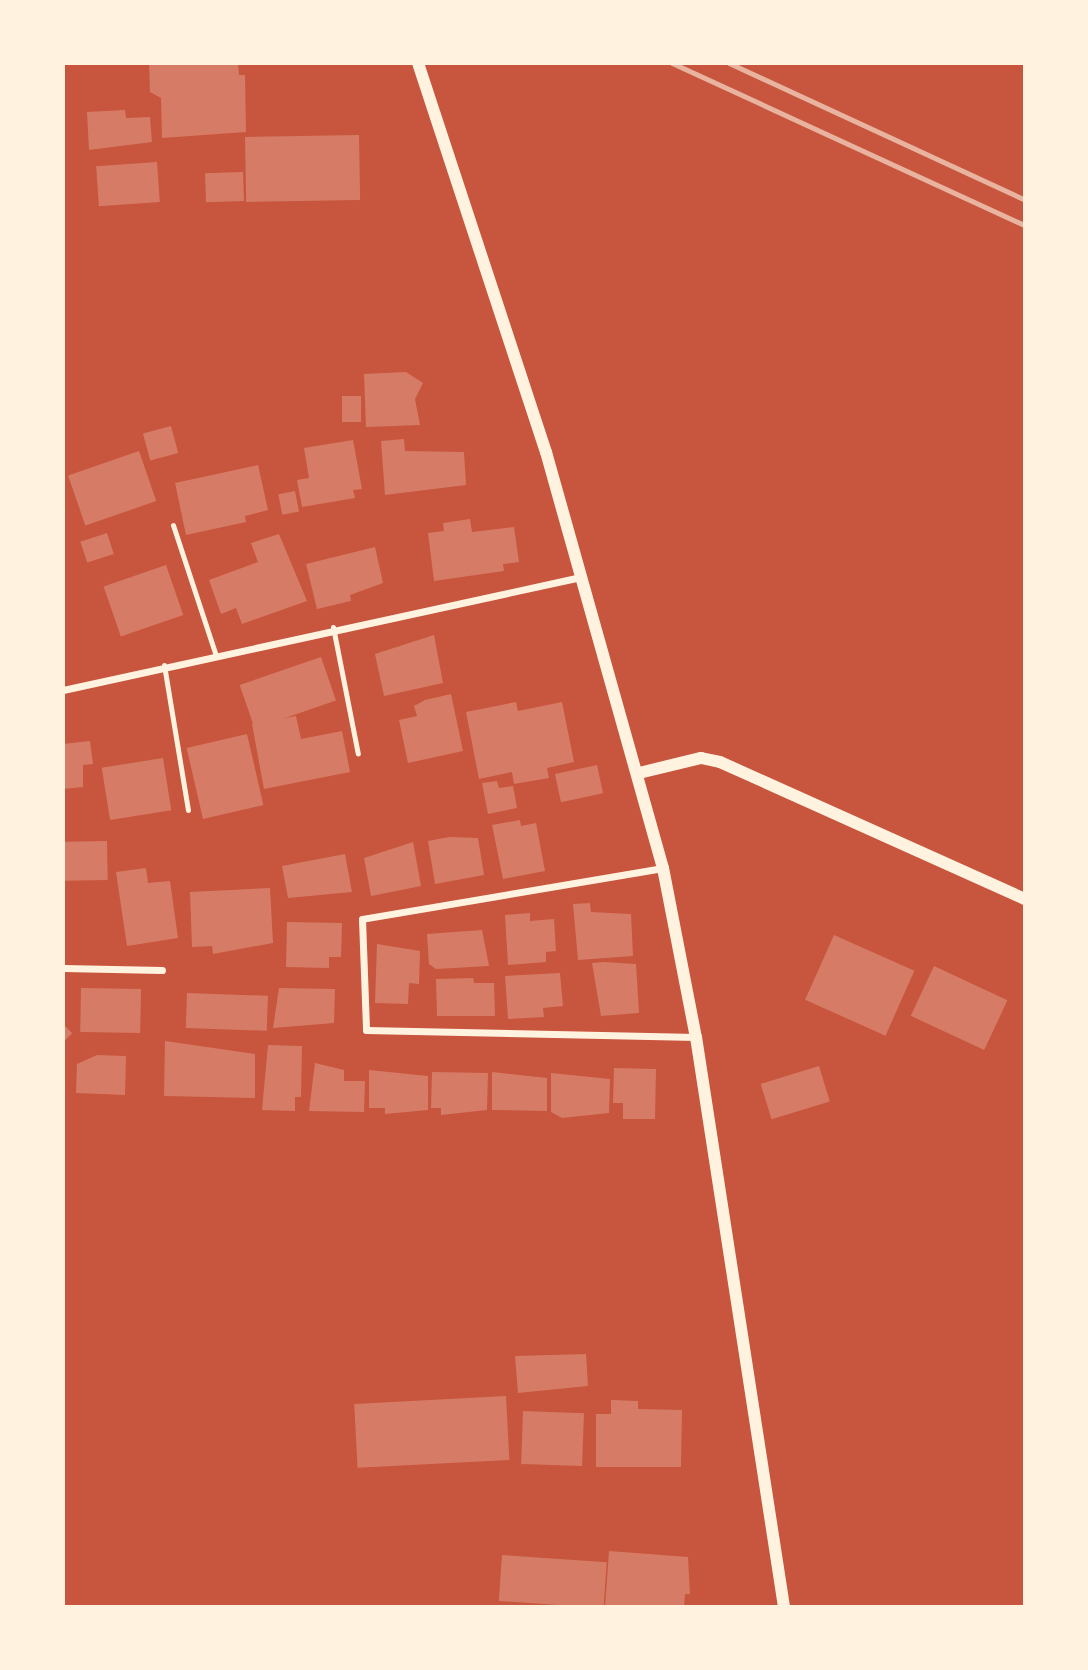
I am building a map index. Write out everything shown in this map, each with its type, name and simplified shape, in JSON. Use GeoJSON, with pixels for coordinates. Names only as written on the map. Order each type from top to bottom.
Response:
{"type":"FeatureCollection","features":[{"type":"Feature","properties":{"kind":"street"},"geometry":{"type":"LineString","coordinates":[[418,63],[477,228],[639,773],[663,869],[696,1037],[784,1607]]}},
{"type":"Feature","properties":{"kind":"street"},"geometry":{"type":"LineString","coordinates":[[63,690],[215,653],[581,577]]}},
{"type":"Feature","properties":{"kind":"street"},"geometry":{"type":"LineString","coordinates":[[639,773],[701,758],[720,762],[1025,899]]}},
{"type":"Feature","properties":{"kind":"street"},"geometry":{"type":"LineString","coordinates":[[663,869],[362,919],[366,1030],[696,1037]]}},
{"type":"Feature","properties":{"kind":"street"},"geometry":{"type":"LineString","coordinates":[[63,968],[162,970]]}},
{"type":"Feature","properties":{"kind":"lane"},"geometry":{"type":"LineString","coordinates":[[173,526],[215,653]]}},
{"type":"Feature","properties":{"kind":"lane"},"geometry":{"type":"LineString","coordinates":[[333,628],[358,754]]}},
{"type":"Feature","properties":{"kind":"lane"},"geometry":{"type":"LineString","coordinates":[[164,665],[188,810]]}},
{"type":"Feature","properties":{"kind":"building"},"geometry":{"type":"Polygon","coordinates":[[[149,63],[238,63],[239,75],[245,75],[246,132],[162,138],[161,98],[150,92],[149,63]]]}},
{"type":"Feature","properties":{"kind":"building"},"geometry":{"type":"Polygon","coordinates":[[[125,110],[126,118],[150,117],[152,142],[89,150],[87,112],[125,110]]]}},
{"type":"Feature","properties":{"kind":"building"},"geometry":{"type":"Polygon","coordinates":[[[359,135],[360,200],[246,202],[245,137],[359,135]]]}},
{"type":"Feature","properties":{"kind":"building"},"geometry":{"type":"Polygon","coordinates":[[[157,162],[160,202],[99,206],[96,166],[157,162]]]}},
{"type":"Feature","properties":{"kind":"building"},"geometry":{"type":"Polygon","coordinates":[[[243,172],[244,201],[206,202],[205,173],[243,172]]]}},
{"type":"Feature","properties":{"kind":"building"},"geometry":{"type":"Polygon","coordinates":[[[406,372],[423,383],[415,399],[420,425],[366,427],[364,374],[406,372]]]}},
{"type":"Feature","properties":{"kind":"building"},"geometry":{"type":"Polygon","coordinates":[[[342,396],[361,396],[361,422],[342,422],[342,396]]]}},
{"type":"Feature","properties":{"kind":"building"},"geometry":{"type":"Polygon","coordinates":[[[171,426],[178,453],[150,461],[143,434],[171,426]]]}},
{"type":"Feature","properties":{"kind":"building"},"geometry":{"type":"Polygon","coordinates":[[[404,439],[405,451],[464,452],[466,485],[385,495],[381,441],[404,439]]]}},
{"type":"Feature","properties":{"kind":"building"},"geometry":{"type":"Polygon","coordinates":[[[353,440],[362,489],[353,490],[355,498],[302,507],[297,480],[309,478],[304,448],[353,440]]]}},
{"type":"Feature","properties":{"kind":"building"},"geometry":{"type":"Polygon","coordinates":[[[139,451],[156,501],[85,526],[68,475],[139,451]]]}},
{"type":"Feature","properties":{"kind":"building"},"geometry":{"type":"Polygon","coordinates":[[[258,465],[268,510],[245,516],[246,522],[186,535],[175,483],[258,465]]]}},
{"type":"Feature","properties":{"kind":"building"},"geometry":{"type":"Polygon","coordinates":[[[295,491],[299,512],[282,515],[278,494],[295,491]]]}},
{"type":"Feature","properties":{"kind":"building"},"geometry":{"type":"Polygon","coordinates":[[[470,519],[472,532],[514,527],[519,562],[503,564],[504,571],[434,581],[428,533],[444,531],[443,523],[470,519]]]}},
{"type":"Feature","properties":{"kind":"building"},"geometry":{"type":"Polygon","coordinates":[[[107,533],[114,554],[87,563],[80,542],[107,533]]]}},
{"type":"Feature","properties":{"kind":"building"},"geometry":{"type":"Polygon","coordinates":[[[279,534],[307,601],[242,624],[236,608],[221,614],[209,580],[258,562],[251,543],[279,534]]]}},
{"type":"Feature","properties":{"kind":"building"},"geometry":{"type":"Polygon","coordinates":[[[375,547],[383,583],[350,595],[351,601],[317,609],[306,564],[375,547]]]}},
{"type":"Feature","properties":{"kind":"building"},"geometry":{"type":"Polygon","coordinates":[[[166,565],[183,615],[121,637],[104,586],[166,565]]]}},
{"type":"Feature","properties":{"kind":"building"},"geometry":{"type":"Polygon","coordinates":[[[434,635],[443,683],[384,696],[375,654],[434,635]]]}},
{"type":"Feature","properties":{"kind":"building"},"geometry":{"type":"Polygon","coordinates":[[[321,657],[336,700],[255,728],[240,685],[321,657]]]}},
{"type":"Feature","properties":{"kind":"building"},"geometry":{"type":"Polygon","coordinates":[[[451,694],[463,751],[408,763],[399,720],[417,716],[414,706],[425,700],[451,694]]]}},
{"type":"Feature","properties":{"kind":"building"},"geometry":{"type":"Polygon","coordinates":[[[516,702],[518,711],[562,702],[574,762],[547,768],[549,778],[514,784],[512,772],[479,779],[466,712],[516,702]]]}},
{"type":"Feature","properties":{"kind":"building"},"geometry":{"type":"Polygon","coordinates":[[[296,716],[301,739],[342,731],[350,772],[264,789],[252,724],[296,716]]]}},
{"type":"Feature","properties":{"kind":"building"},"geometry":{"type":"Polygon","coordinates":[[[247,734],[263,805],[203,819],[187,748],[247,734]]]}},
{"type":"Feature","properties":{"kind":"building"},"geometry":{"type":"Polygon","coordinates":[[[90,741],[93,764],[83,765],[83,787],[63,789],[63,744],[90,741]]]}},
{"type":"Feature","properties":{"kind":"building"},"geometry":{"type":"Polygon","coordinates":[[[163,758],[171,810],[110,820],[102,768],[163,758]]]}},
{"type":"Feature","properties":{"kind":"building"},"geometry":{"type":"Polygon","coordinates":[[[597,765],[603,793],[561,802],[555,774],[597,765]]]}},
{"type":"Feature","properties":{"kind":"building"},"geometry":{"type":"Polygon","coordinates":[[[497,781],[499,788],[513,786],[517,808],[488,814],[482,783],[497,781]]]}},
{"type":"Feature","properties":{"kind":"building"},"geometry":{"type":"Polygon","coordinates":[[[520,820],[521,826],[536,823],[545,871],[503,879],[492,825],[520,820]]]}},
{"type":"Feature","properties":{"kind":"building"},"geometry":{"type":"Polygon","coordinates":[[[449,837],[478,838],[484,875],[435,884],[428,841],[449,837]]]}},
{"type":"Feature","properties":{"kind":"building"},"geometry":{"type":"Polygon","coordinates":[[[107,841],[108,880],[64,881],[63,842],[107,841]]]}},
{"type":"Feature","properties":{"kind":"building"},"geometry":{"type":"Polygon","coordinates":[[[413,842],[421,886],[371,896],[364,858],[413,842]]]}},
{"type":"Feature","properties":{"kind":"building"},"geometry":{"type":"Polygon","coordinates":[[[345,854],[352,892],[288,898],[282,866],[345,854]]]}},
{"type":"Feature","properties":{"kind":"building"},"geometry":{"type":"Polygon","coordinates":[[[146,868],[148,883],[170,881],[178,938],[127,946],[116,872],[146,868]]]}},
{"type":"Feature","properties":{"kind":"building"},"geometry":{"type":"Polygon","coordinates":[[[270,888],[273,943],[213,954],[212,946],[192,947],[190,892],[270,888]]]}},
{"type":"Feature","properties":{"kind":"building"},"geometry":{"type":"Polygon","coordinates":[[[590,903],[591,912],[631,914],[633,956],[578,960],[573,904],[590,903]]]}},
{"type":"Feature","properties":{"kind":"building"},"geometry":{"type":"Polygon","coordinates":[[[530,913],[530,921],[554,919],[556,951],[546,952],[546,962],[508,965],[505,915],[530,913]]]}},
{"type":"Feature","properties":{"kind":"building"},"geometry":{"type":"Polygon","coordinates":[[[287,922],[342,923],[341,957],[329,957],[329,968],[286,967],[287,922]]]}},
{"type":"Feature","properties":{"kind":"building"},"geometry":{"type":"Polygon","coordinates":[[[482,930],[489,966],[436,969],[429,964],[427,934],[482,930]]]}},
{"type":"Feature","properties":{"kind":"building"},"geometry":{"type":"Polygon","coordinates":[[[834,935],[914,971],[886,1036],[805,1000],[834,935]]]}},
{"type":"Feature","properties":{"kind":"building"},"geometry":{"type":"Polygon","coordinates":[[[377,944],[420,951],[419,984],[409,983],[408,1004],[375,1003],[377,944]]]}},
{"type":"Feature","properties":{"kind":"building"},"geometry":{"type":"Polygon","coordinates":[[[592,963],[636,964],[639,1013],[601,1016],[592,963]]]}},
{"type":"Feature","properties":{"kind":"building"},"geometry":{"type":"Polygon","coordinates":[[[934,966],[1007,1000],[984,1050],[911,1016],[934,966]]]}},
{"type":"Feature","properties":{"kind":"building"},"geometry":{"type":"Polygon","coordinates":[[[560,973],[563,1006],[543,1008],[544,1017],[508,1019],[505,976],[560,973]]]}},
{"type":"Feature","properties":{"kind":"building"},"geometry":{"type":"Polygon","coordinates":[[[473,978],[474,983],[494,983],[495,1016],[437,1016],[436,979],[473,978]]]}},
{"type":"Feature","properties":{"kind":"building"},"geometry":{"type":"Polygon","coordinates":[[[81,988],[141,989],[140,1033],[80,1032],[81,988]]]}},
{"type":"Feature","properties":{"kind":"building"},"geometry":{"type":"Polygon","coordinates":[[[279,988],[335,989],[334,1023],[273,1028],[279,988]]]}},
{"type":"Feature","properties":{"kind":"building"},"geometry":{"type":"Polygon","coordinates":[[[187,993],[268,996],[267,1031],[186,1028],[187,993]]]}},
{"type":"Feature","properties":{"kind":"building"},"geometry":{"type":"Polygon","coordinates":[[[63,1024],[72,1033],[63,1042],[63,1024]]]}},
{"type":"Feature","properties":{"kind":"building"},"geometry":{"type":"Polygon","coordinates":[[[165,1041],[255,1054],[255,1098],[164,1096],[165,1041]]]}},
{"type":"Feature","properties":{"kind":"building"},"geometry":{"type":"Polygon","coordinates":[[[268,1045],[302,1046],[301,1097],[295,1097],[295,1111],[262,1110],[268,1045]]]}},
{"type":"Feature","properties":{"kind":"building"},"geometry":{"type":"Polygon","coordinates":[[[97,1055],[126,1056],[125,1095],[76,1093],[77,1064],[97,1055]]]}},
{"type":"Feature","properties":{"kind":"building"},"geometry":{"type":"Polygon","coordinates":[[[315,1063],[344,1070],[344,1081],[365,1081],[364,1112],[309,1111],[315,1063]]]}},
{"type":"Feature","properties":{"kind":"building"},"geometry":{"type":"Polygon","coordinates":[[[819,1066],[830,1101],[771,1119],[761,1084],[819,1066]]]}},
{"type":"Feature","properties":{"kind":"building"},"geometry":{"type":"Polygon","coordinates":[[[614,1068],[656,1069],[655,1119],[623,1119],[623,1103],[613,1103],[614,1068]]]}},
{"type":"Feature","properties":{"kind":"building"},"geometry":{"type":"Polygon","coordinates":[[[369,1070],[428,1076],[428,1110],[385,1114],[385,1108],[369,1108],[369,1070]]]}},
{"type":"Feature","properties":{"kind":"building"},"geometry":{"type":"Polygon","coordinates":[[[432,1072],[488,1073],[487,1110],[441,1115],[441,1108],[431,1108],[432,1072]]]}},
{"type":"Feature","properties":{"kind":"building"},"geometry":{"type":"Polygon","coordinates":[[[492,1072],[547,1078],[547,1111],[492,1110],[492,1072]]]}},
{"type":"Feature","properties":{"kind":"building"},"geometry":{"type":"Polygon","coordinates":[[[551,1073],[610,1079],[609,1113],[562,1118],[551,1112],[551,1073]]]}},
{"type":"Feature","properties":{"kind":"building"},"geometry":{"type":"Polygon","coordinates":[[[586,1354],[588,1386],[518,1393],[515,1356],[586,1354]]]}},
{"type":"Feature","properties":{"kind":"building"},"geometry":{"type":"Polygon","coordinates":[[[506,1396],[509,1460],[358,1468],[354,1404],[506,1396]]]}},
{"type":"Feature","properties":{"kind":"building"},"geometry":{"type":"Polygon","coordinates":[[[611,1400],[638,1401],[638,1409],[682,1410],[681,1467],[596,1467],[596,1414],[611,1414],[611,1400]]]}},
{"type":"Feature","properties":{"kind":"building"},"geometry":{"type":"Polygon","coordinates":[[[523,1411],[584,1413],[582,1466],[521,1464],[523,1411]]]}},
{"type":"Feature","properties":{"kind":"building"},"geometry":{"type":"Polygon","coordinates":[[[609,1551],[688,1557],[690,1594],[685,1594],[684,1607],[605,1607],[609,1551]]]}},
{"type":"Feature","properties":{"kind":"building"},"geometry":{"type":"Polygon","coordinates":[[[502,1555],[607,1562],[604,1607],[499,1601],[502,1555]]]}},
{"type":"Feature","properties":{"kind":"railway"},"geometry":{"type":"LineString","coordinates":[[672,63],[1025,225]]}},
{"type":"Feature","properties":{"kind":"railway"},"geometry":{"type":"LineString","coordinates":[[729,63],[1025,200]]}}]}
